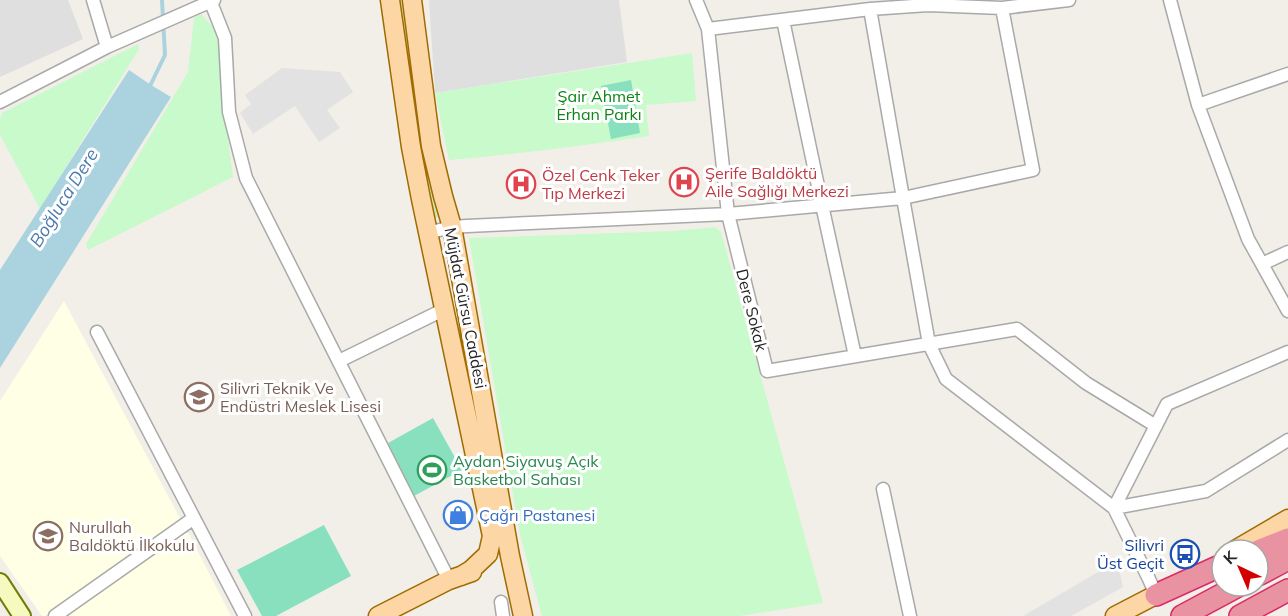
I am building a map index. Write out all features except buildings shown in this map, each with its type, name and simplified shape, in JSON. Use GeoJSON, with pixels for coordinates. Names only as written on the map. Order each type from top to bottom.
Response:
{"type":"FeatureCollection","features":[{"type":"Feature","properties":{"kind":"highway"},"geometry":{"type":"LineString","coordinates":[[1270,546],[1288,539]]}},
{"type":"Feature","properties":{"kind":"highway"},"geometry":{"type":"LineString","coordinates":[[1270,569],[1288,559]]}},
{"type":"Feature","properties":{"kind":"highway"},"geometry":{"type":"LineString","coordinates":[[1156,595],[1210,570]]}},
{"type":"Feature","properties":{"kind":"highway"},"geometry":{"type":"LineString","coordinates":[[1240,616],[1288,590]]}},
{"type":"Feature","properties":{"kind":"highway"},"geometry":{"type":"LineString","coordinates":[[1182,616],[1216,598]]}},
{"type":"Feature","properties":{"kind":"main road","name":"Müjdat Gürsu Caddesi"},"geometry":{"type":"LineString","coordinates":[[390,0],[411,147],[427,233],[492,536],[488,554],[471,570],[455,578]]}},
{"type":"Feature","properties":{"kind":"main road","name":"Müjdat Gürsu Caddesi"},"geometry":{"type":"LineString","coordinates":[[412,0],[431,146],[452,227],[523,616]]}},
{"type":"Feature","properties":{"kind":"main road"},"geometry":{"type":"LineString","coordinates":[[1256,538],[1288,519]]}},
{"type":"Feature","properties":{"kind":"main road"},"geometry":{"type":"LineString","coordinates":[[378,616],[455,578],[490,566],[501,556],[508,542]]}},
{"type":"Feature","properties":{"kind":"main road"},"geometry":{"type":"LineString","coordinates":[[1115,616],[1210,564]]}},
{"type":"Feature","properties":{"kind":"street"},"geometry":{"type":"LineString","coordinates":[[93,0],[107,47]]}},
{"type":"Feature","properties":{"kind":"street"},"geometry":{"type":"LineString","coordinates":[[0,102],[107,47],[211,0],[225,38],[229,112],[246,178],[339,361],[455,578]]}},
{"type":"Feature","properties":{"kind":"street","name":"Dere Sokak"},"geometry":{"type":"LineString","coordinates":[[696,0],[708,29],[728,214],[767,371],[1017,329],[1086,383],[1156,426]]}},
{"type":"Feature","properties":{"kind":"street"},"geometry":{"type":"LineString","coordinates":[[708,29],[783,20],[855,5],[870,9],[927,3],[1002,8],[1069,0]]}},
{"type":"Feature","properties":{"kind":"street"},"geometry":{"type":"LineString","coordinates":[[1170,0],[1198,105],[1248,239],[1288,311]]}},
{"type":"Feature","properties":{"kind":"street"},"geometry":{"type":"LineString","coordinates":[[427,233],[452,227],[728,214],[903,198],[1033,170],[1002,8]]}},
{"type":"Feature","properties":{"kind":"street"},"geometry":{"type":"LineString","coordinates":[[870,9],[929,344],[946,379],[1114,508],[1156,595]]}},
{"type":"Feature","properties":{"kind":"street"},"geometry":{"type":"LineString","coordinates":[[783,20],[855,356]]}},
{"type":"Feature","properties":{"kind":"street"},"geometry":{"type":"LineString","coordinates":[[1198,105],[1288,74]]}},
{"type":"Feature","properties":{"kind":"street"},"geometry":{"type":"LineString","coordinates":[[1262,264],[1288,252]]}},
{"type":"Feature","properties":{"kind":"street"},"geometry":{"type":"LineString","coordinates":[[339,361],[445,309]]}},
{"type":"Feature","properties":{"kind":"street"},"geometry":{"type":"LineString","coordinates":[[97,332],[245,616]]}},
{"type":"Feature","properties":{"kind":"street"},"geometry":{"type":"LineString","coordinates":[[1114,508],[1167,404],[1288,352]]}},
{"type":"Feature","properties":{"kind":"street"},"geometry":{"type":"LineString","coordinates":[[1114,508],[1206,491],[1288,440]]}},
{"type":"Feature","properties":{"kind":"street"},"geometry":{"type":"LineString","coordinates":[[883,489],[910,616]]}},
{"type":"Feature","properties":{"kind":"street"},"geometry":{"type":"LineString","coordinates":[[55,616],[194,518]]}},
{"type":"Feature","properties":{"kind":"street"},"geometry":{"type":"LineString","coordinates":[[0,582],[22,616]]}},
{"type":"Feature","properties":{"kind":"street"},"geometry":{"type":"LineString","coordinates":[[501,602],[503,616]]}},
{"type":"Feature","properties":{"kind":"shaded area"},"geometry":{"type":"Polygon","coordinates":[[[0,0],[68,0],[83,39],[0,77],[0,0]]]}},
{"type":"Feature","properties":{"kind":"shaded area"},"geometry":{"type":"Polygon","coordinates":[[[429,0],[619,0],[627,62],[435,93],[429,0]]]}},
{"type":"Feature","properties":{"kind":"shaded area"},"geometry":{"type":"Polygon","coordinates":[[[282,68],[340,72],[353,92],[327,110],[340,128],[319,142],[295,106],[253,134],[240,113],[251,104],[245,95],[282,68]]]}},
{"type":"Feature","properties":{"kind":"shaded area"},"geometry":{"type":"Polygon","coordinates":[[[64,301],[181,520],[42,616],[0,556],[0,401],[64,301]]]}},
{"type":"Feature","properties":{"kind":"shaded area"},"geometry":{"type":"Polygon","coordinates":[[[184,533],[190,536],[231,616],[66,616],[184,533]]]}},
{"type":"Feature","properties":{"kind":"shaded area"},"geometry":{"type":"Polygon","coordinates":[[[1117,561],[1123,587],[1071,616],[1023,616],[1117,561]]]}},
{"type":"Feature","properties":{"kind":"green space"},"geometry":{"type":"Polygon","coordinates":[[[400,0],[406,0],[423,136],[438,217],[434,218],[424,182],[400,0]]]}},
{"type":"Feature","properties":{"kind":"green space"},"geometry":{"type":"Polygon","coordinates":[[[201,14],[218,33],[233,177],[88,250],[86,244],[188,72],[194,18],[201,14]]]}},
{"type":"Feature","properties":{"kind":"green space"},"geometry":{"type":"Polygon","coordinates":[[[138,44],[139,49],[40,209],[0,135],[2,113],[138,44]]]}},
{"type":"Feature","properties":{"kind":"green space","name":"Şair Ahmet Erhan Parkı"},"geometry":{"type":"Polygon","coordinates":[[[692,53],[696,101],[646,105],[649,136],[549,150],[449,160],[435,93],[692,53]]]}},
{"type":"Feature","properties":{"kind":"green space"},"geometry":{"type":"Polygon","coordinates":[[[631,80],[640,133],[611,139],[601,86],[631,80]]]}},
{"type":"Feature","properties":{"kind":"green space"},"geometry":{"type":"Polygon","coordinates":[[[715,227],[721,232],[823,603],[739,616],[542,616],[520,535],[469,238],[674,231],[715,227]]]}},
{"type":"Feature","properties":{"kind":"green space"},"geometry":{"type":"Polygon","coordinates":[[[433,418],[462,470],[414,496],[388,443],[433,418]]]}},
{"type":"Feature","properties":{"kind":"green space"},"geometry":{"type":"Polygon","coordinates":[[[324,525],[351,576],[276,616],[262,616],[237,570],[324,525]]]}},
{"type":"Feature","properties":{"kind":"water","name":"Boğluca Dere"},"geometry":{"type":"Polygon","coordinates":[[[129,70],[171,97],[0,368],[0,270],[129,70]]]}},
{"type":"Feature","properties":{"kind":"waterway"},"geometry":{"type":"LineString","coordinates":[[149,88],[165,55],[162,0]]}},
{"type":"Feature","properties":{"kind":"place","name":"Şerife Baldöktü Aile Sağlığı Merkezi"},"geometry":{"type":"Point","coordinates":[684,182]}},
{"type":"Feature","properties":{"kind":"place","name":"Özel Cenk Teker Tıp Merkezi"},"geometry":{"type":"Point","coordinates":[521,184]}},
{"type":"Feature","properties":{"kind":"place","name":"Silivri Teknik Ve Endüstri Meslek Lisesi"},"geometry":{"type":"Point","coordinates":[199,397]}},
{"type":"Feature","properties":{"kind":"place","name":"Aydan Siyavuş Açık Basketbol Sahası"},"geometry":{"type":"Point","coordinates":[432,470]}},
{"type":"Feature","properties":{"kind":"place","name":"Çağrı Pastanesi"},"geometry":{"type":"Point","coordinates":[458,515]}},
{"type":"Feature","properties":{"kind":"place","name":"Nurullah Baldöktü İlkokulu"},"geometry":{"type":"Point","coordinates":[48,536]}},
{"type":"Feature","properties":{"kind":"place","name":"Silivri Üst Geçit"},"geometry":{"type":"Point","coordinates":[1185,554]}}]}
